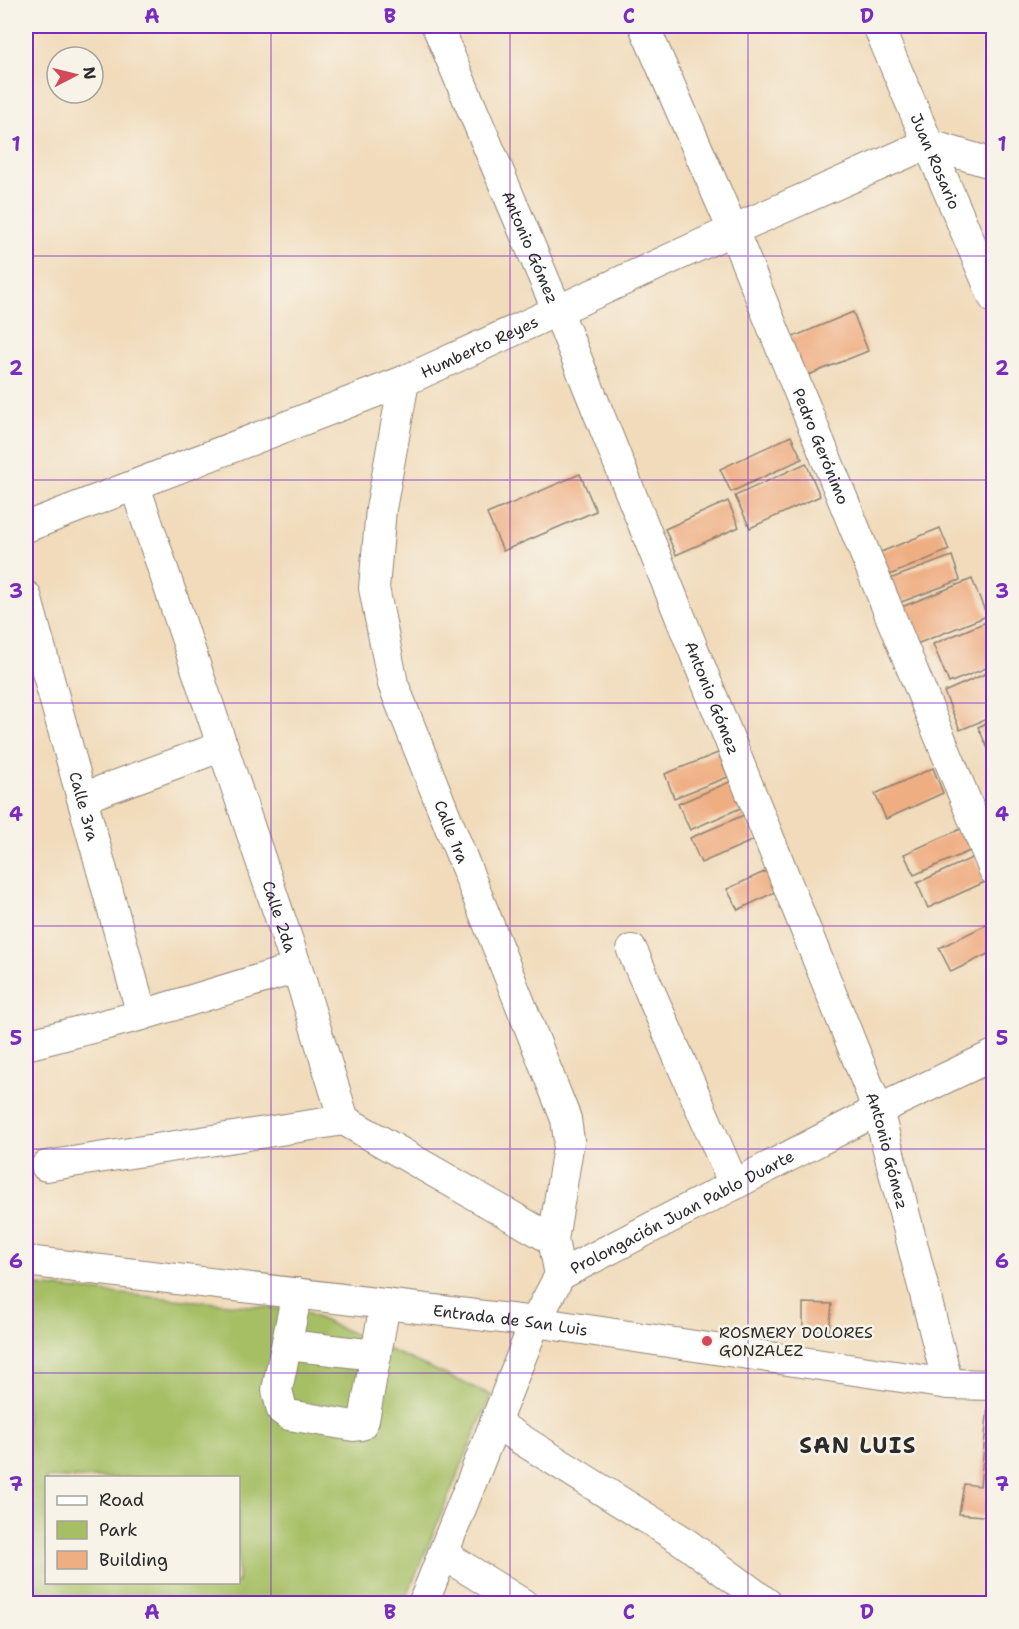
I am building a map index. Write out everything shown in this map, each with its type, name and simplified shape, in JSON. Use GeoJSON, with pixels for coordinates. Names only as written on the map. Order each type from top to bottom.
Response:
{"type":"FeatureCollection","features":[{"type":"Feature","properties":{"kind":"street","name":"Antonio Gómez"},"geometry":{"type":"LineString","coordinates":[[437,26],[558,312],[878,1110],[948,1384]]}},
{"type":"Feature","properties":{"kind":"street","name":"Pedro Gerónimo"},"geometry":{"type":"LineString","coordinates":[[644,26],[733,230],[993,870]]}},
{"type":"Feature","properties":{"kind":"street","name":"Juan Rosario"},"geometry":{"type":"LineString","coordinates":[[878,26],[993,298]]}},
{"type":"Feature","properties":{"kind":"street","name":"Humberto Reyes"},"geometry":{"type":"LineString","coordinates":[[26,527],[404,381],[927,144]]}},
{"type":"Feature","properties":{"kind":"street"},"geometry":{"type":"LineString","coordinates":[[927,144],[993,164]]}},
{"type":"Feature","properties":{"kind":"street","name":"Calle 1ra"},"geometry":{"type":"LineString","coordinates":[[404,381],[381,509],[374,588],[393,684],[566,1119],[568,1141],[553,1240],[560,1275]]}},
{"type":"Feature","properties":{"kind":"street","name":"Calle 2da"},"geometry":{"type":"LineString","coordinates":[[135,486],[297,968],[344,1120]]}},
{"type":"Feature","properties":{"kind":"street","name":"Calle 3ra"},"geometry":{"type":"LineString","coordinates":[[26,596],[142,1015]]}},
{"type":"Feature","properties":{"kind":"street"},"geometry":{"type":"LineString","coordinates":[[82,798],[223,746]]}},
{"type":"Feature","properties":{"kind":"street"},"geometry":{"type":"LineString","coordinates":[[632,950],[734,1185]]}},
{"type":"Feature","properties":{"kind":"street"},"geometry":{"type":"LineString","coordinates":[[26,1045],[142,1015],[297,968]]}},
{"type":"Feature","properties":{"kind":"street","name":"Prolongación Juan Pablo Duarte"},"geometry":{"type":"LineString","coordinates":[[423,1604],[535,1322],[560,1275],[878,1110],[993,1055]]}},
{"type":"Feature","properties":{"kind":"street"},"geometry":{"type":"LineString","coordinates":[[46,1166],[344,1120],[553,1240]]}},
{"type":"Feature","properties":{"kind":"street","name":"Entrada de San Luis"},"geometry":{"type":"LineString","coordinates":[[26,1261],[535,1322],[948,1384],[993,1385]]}},
{"type":"Feature","properties":{"kind":"street"},"geometry":{"type":"LineString","coordinates":[[297,1293],[277,1390],[282,1410],[289,1416],[354,1426],[361,1425],[364,1420],[385,1304]]}},
{"type":"Feature","properties":{"kind":"street"},"geometry":{"type":"LineString","coordinates":[[287,1345],[376,1355]]}},
{"type":"Feature","properties":{"kind":"street"},"geometry":{"type":"LineString","coordinates":[[495,1424],[684,1540],[768,1604]]}},
{"type":"Feature","properties":{"kind":"street"},"geometry":{"type":"LineString","coordinates":[[442,1554],[522,1604]]}},
{"type":"Feature","properties":{"kind":"green space"},"geometry":{"type":"Polygon","coordinates":[[[26,1285],[302,1311],[491,1395],[404,1603],[26,1603],[26,1285]]]}},
{"type":"Feature","properties":{"kind":"building"},"geometry":{"type":"Polygon","coordinates":[[[853,312],[868,351],[801,378],[786,340],[853,312]]]}},
{"type":"Feature","properties":{"kind":"building"},"geometry":{"type":"Polygon","coordinates":[[[791,436],[802,459],[731,492],[720,469],[791,436]]]}},
{"type":"Feature","properties":{"kind":"building"},"geometry":{"type":"Polygon","coordinates":[[[806,463],[820,496],[750,528],[735,496],[806,463]]]}},
{"type":"Feature","properties":{"kind":"building"},"geometry":{"type":"Polygon","coordinates":[[[580,474],[596,511],[503,551],[487,514],[580,474]]]}},
{"type":"Feature","properties":{"kind":"building"},"geometry":{"type":"Polygon","coordinates":[[[728,501],[739,527],[676,555],[665,529],[728,501]]]}},
{"type":"Feature","properties":{"kind":"building"},"geometry":{"type":"Polygon","coordinates":[[[940,528],[949,550],[885,577],[876,554],[940,528]]]}},
{"type":"Feature","properties":{"kind":"building"},"geometry":{"type":"Polygon","coordinates":[[[952,556],[960,580],[896,604],[887,580],[952,556]]]}},
{"type":"Feature","properties":{"kind":"building"},"geometry":{"type":"Polygon","coordinates":[[[972,579],[987,616],[914,645],[899,608],[972,579]]]}},
{"type":"Feature","properties":{"kind":"building"},"geometry":{"type":"Polygon","coordinates":[[[991,620],[994,626],[994,665],[949,683],[933,644],[991,620]]]}},
{"type":"Feature","properties":{"kind":"building"},"geometry":{"type":"Polygon","coordinates":[[[994,670],[994,716],[960,730],[944,692],[994,670]]]}},
{"type":"Feature","properties":{"kind":"building"},"geometry":{"type":"Polygon","coordinates":[[[994,720],[994,762],[978,727],[994,720]]]}},
{"type":"Feature","properties":{"kind":"building"},"geometry":{"type":"Polygon","coordinates":[[[718,753],[728,777],[674,798],[665,774],[718,753]]]}},
{"type":"Feature","properties":{"kind":"building"},"geometry":{"type":"Polygon","coordinates":[[[933,768],[943,793],[886,819],[875,794],[933,768]]]}},
{"type":"Feature","properties":{"kind":"building"},"geometry":{"type":"Polygon","coordinates":[[[732,781],[743,807],[690,830],[678,804],[732,781]]]}},
{"type":"Feature","properties":{"kind":"building"},"geometry":{"type":"Polygon","coordinates":[[[744,815],[754,840],[701,863],[690,838],[744,815]]]}},
{"type":"Feature","properties":{"kind":"building"},"geometry":{"type":"Polygon","coordinates":[[[963,828],[972,850],[914,875],[904,854],[963,828]]]}},
{"type":"Feature","properties":{"kind":"building"},"geometry":{"type":"Polygon","coordinates":[[[974,857],[985,882],[928,908],[917,883],[974,857]]]}},
{"type":"Feature","properties":{"kind":"building"},"geometry":{"type":"Polygon","coordinates":[[[773,868],[783,888],[738,910],[727,889],[773,868]]]}},
{"type":"Feature","properties":{"kind":"building"},"geometry":{"type":"Polygon","coordinates":[[[994,921],[994,951],[951,972],[939,948],[994,921]]]}},
{"type":"Feature","properties":{"kind":"building"},"geometry":{"type":"Polygon","coordinates":[[[803,1303],[832,1304],[829,1331],[803,1327],[803,1303]]]}},
{"type":"Feature","properties":{"kind":"building"},"geometry":{"type":"Polygon","coordinates":[[[989,1396],[994,1396],[994,1517],[959,1514],[964,1484],[980,1486],[989,1396]]]}},
{"type":"Feature","properties":{"kind":"place","name":"ROSMERY DOLORES GONZALEZ"},"geometry":{"type":"Point","coordinates":[707,1341]}},
{"type":"Feature","properties":{"kind":"district","name":"SAN LUIS"},"geometry":{"type":"Point","coordinates":[858,1445]}}]}
